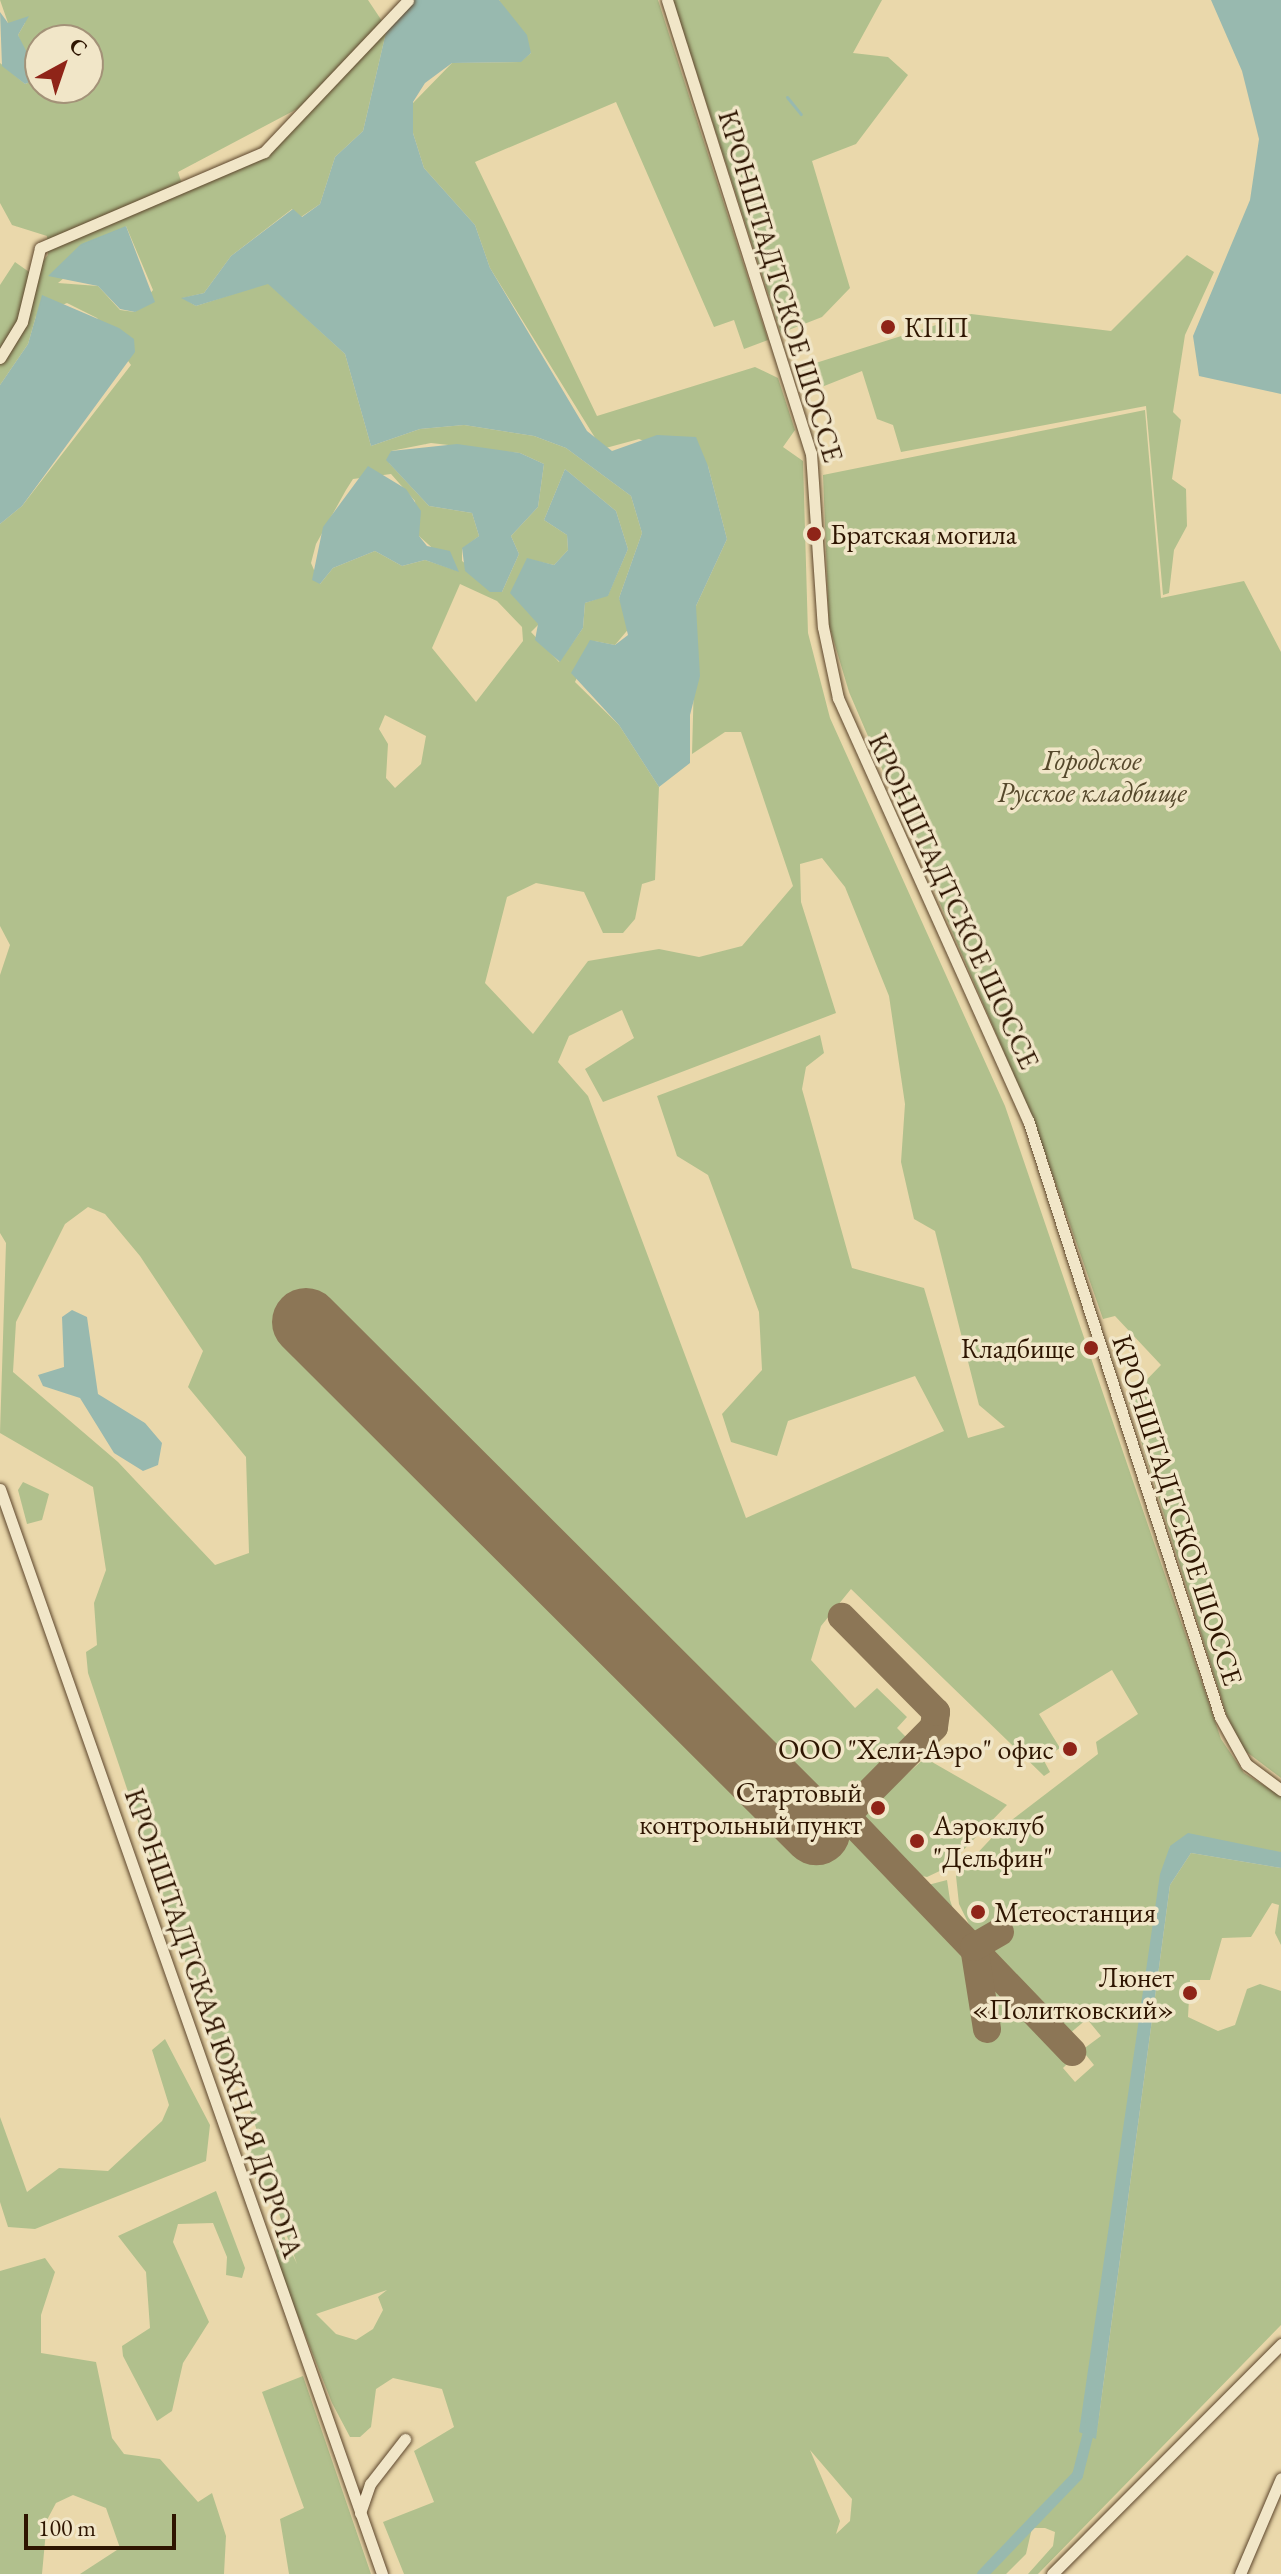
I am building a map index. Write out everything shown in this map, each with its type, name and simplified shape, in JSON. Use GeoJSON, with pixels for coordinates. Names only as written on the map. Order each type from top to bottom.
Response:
{"type":"FeatureCollection","features":[{"type":"Feature","properties":{"kind":"street"},"geometry":{"type":"LineString","coordinates":[[0,358],[22,322],[40,248],[264,152],[408,0]]}},
{"type":"Feature","properties":{"kind":"street","name":"КРОНШТАДТСКОЕ ШОССЕ"},"geometry":{"type":"LineString","coordinates":[[667,0],[811,453],[823,627],[838,698],[1028,1120],[1220,1717],[1246,1764],[1281,1790]]}},
{"type":"Feature","properties":{"kind":"street","name":"КРОНШТАДТСКАЯ ЮЖНАЯ ДОРОГА"},"geometry":{"type":"LineString","coordinates":[[0,1489],[382,2574]]}},
{"type":"Feature","properties":{"kind":"street"},"geometry":{"type":"LineString","coordinates":[[1052,2574],[1281,2344]]}},
{"type":"Feature","properties":{"kind":"street"},"geometry":{"type":"LineString","coordinates":[[360,2513],[370,2484],[405,2439]]}},
{"type":"Feature","properties":{"kind":"street"},"geometry":{"type":"LineString","coordinates":[[1240,2574],[1281,2478]]}},
{"type":"Feature","properties":{"kind":"green space"},"geometry":{"type":"Polygon","coordinates":[[[0,0],[368,0],[382,21],[299,108],[178,172],[182,184],[266,154],[387,28],[363,131],[335,157],[320,204],[301,217],[292,209],[231,256],[204,293],[183,298],[196,306],[268,283],[345,354],[371,446],[420,429],[464,425],[534,436],[566,448],[631,496],[642,533],[619,598],[631,626],[615,645],[594,641],[575,682],[619,725],[659,787],[655,880],[642,884],[635,919],[623,933],[603,933],[584,892],[536,883],[507,897],[485,983],[533,1034],[588,961],[659,949],[699,957],[742,946],[793,886],[741,732],[725,732],[692,754],[696,606],[727,539],[708,466],[639,439],[602,449],[490,268],[475,225],[424,168],[413,133],[413,103],[452,63],[520,62],[531,53],[499,0],[658,0],[768,340],[744,349],[734,320],[714,327],[616,102],[475,162],[597,416],[755,367],[778,378],[795,430],[783,447],[803,461],[808,633],[830,718],[1005,1106],[1221,1739],[1244,1773],[1281,1796],[1281,1852],[1170,1846],[1096,2439],[1170,1885],[1191,1853],[1281,1868],[1281,1945],[1275,1933],[1279,1905],[1272,1903],[1251,1937],[1222,1938],[1210,1980],[1190,1980],[1188,2017],[1218,2031],[1235,2025],[1247,1989],[1260,1984],[1281,1991],[1281,2325],[1038,2574],[1028,2574],[1053,2546],[1055,2532],[1045,2528],[1032,2528],[1026,2554],[1006,2574],[404,2574],[383,2522],[434,2502],[414,2451],[454,2427],[442,2389],[393,2378],[376,2389],[371,2427],[360,2437],[350,2437],[332,2403],[279,2268],[276,2250],[283,2234],[297,2264],[273,2197],[263,2201],[244,2146],[260,2139],[237,2074],[219,2062],[88,1673],[86,1652],[97,1645],[94,1603],[106,1570],[93,1487],[0,1433],[6,1243],[0,1233],[0,975],[10,945],[0,926],[0,524],[22,506],[131,365],[97,318],[67,303],[36,316],[28,344],[0,385],[0,285],[15,262],[32,274],[48,255],[47,236],[12,225],[0,203],[0,63],[24,83],[24,104],[104,104],[104,24],[8,23],[0,0]],[[126,226],[58,283],[98,286],[120,310],[135,312],[153,290],[126,226]],[[431,443],[391,451],[389,463],[429,506],[472,513],[479,536],[462,549],[462,561],[502,592],[519,554],[511,536],[538,507],[544,464],[520,453],[431,443]],[[565,469],[544,520],[567,535],[568,550],[554,565],[527,559],[539,624],[531,632],[559,662],[583,628],[585,603],[608,595],[628,549],[616,511],[565,469]],[[391,474],[353,479],[316,544],[311,563],[320,584],[333,568],[375,551],[402,566],[425,560],[458,571],[419,536],[415,501],[391,474]],[[460,584],[432,648],[476,702],[523,641],[522,627],[497,601],[460,584]],[[385,715],[379,729],[388,744],[386,778],[395,788],[421,764],[426,736],[385,715]],[[822,858],[800,864],[801,902],[836,1013],[603,1102],[585,1069],[634,1038],[622,1010],[569,1036],[558,1062],[588,1096],[746,1518],[944,1431],[915,1376],[788,1421],[777,1456],[731,1442],[722,1414],[762,1370],[759,1312],[708,1175],[677,1156],[657,1096],[820,1035],[824,1053],[806,1067],[802,1089],[852,1268],[924,1288],[968,1438],[1005,1427],[979,1405],[935,1231],[914,1219],[901,1162],[905,1104],[889,996],[845,887],[822,858]],[[88,1207],[65,1224],[16,1322],[13,1372],[118,1462],[215,1565],[249,1553],[246,1457],[188,1387],[203,1351],[140,1256],[105,1214],[88,1207]],[[313,1292],[277,1329],[815,1864],[851,1828],[1071,2060],[1063,2068],[1075,2082],[1094,2065],[1082,2050],[1101,2036],[1087,2019],[1069,2034],[1055,2031],[983,1953],[959,1904],[956,1876],[1000,1829],[1098,1754],[1096,1742],[1138,1714],[1112,1670],[1039,1714],[1060,1748],[1043,1759],[1050,1772],[1044,1776],[851,1589],[821,1626],[811,1660],[855,1708],[877,1688],[907,1717],[897,1728],[907,1738],[852,1791],[834,1798],[815,1792],[313,1292]],[[387,2290],[316,2314],[336,2334],[356,2340],[373,2329],[383,2310],[378,2297],[387,2290]],[[810,2450],[840,2521],[836,2534],[850,2521],[852,2499],[810,2450]]]}},
{"type":"Feature","properties":{"kind":"green space"},"geometry":{"type":"Polygon","coordinates":[[[673,0],[882,0],[853,53],[888,57],[908,75],[856,144],[812,161],[850,288],[822,317],[781,333],[673,0]]]}},
{"type":"Feature","properties":{"kind":"green space"},"geometry":{"type":"Polygon","coordinates":[[[24,25],[24,52],[18,35],[24,25]]]}},
{"type":"Feature","properties":{"kind":"green space"},"geometry":{"type":"Polygon","coordinates":[[[1187,255],[1214,272],[1185,335],[1173,412],[1181,420],[1172,479],[1186,489],[1187,526],[1174,550],[1169,593],[1163,595],[1146,406],[901,452],[893,425],[877,419],[862,371],[809,392],[799,382],[803,367],[971,314],[1111,331],[1187,255]]]}},
{"type":"Feature","properties":{"kind":"green space","name":"Городское Русское кладбище"},"geometry":{"type":"Polygon","coordinates":[[[1145,410],[1161,598],[1244,581],[1281,652],[1281,1778],[1244,1750],[1227,1716],[1128,1399],[1161,1365],[1115,1316],[1103,1319],[1035,1124],[849,692],[829,625],[823,475],[1145,410]]]}},
{"type":"Feature","properties":{"kind":"green space"},"geometry":{"type":"Polygon","coordinates":[[[23,1482],[49,1494],[42,1520],[27,1524],[18,1490],[23,1482]]]}},
{"type":"Feature","properties":{"kind":"green space"},"geometry":{"type":"Polygon","coordinates":[[[925,1758],[1007,1805],[946,1868],[927,1877],[913,1874],[863,1816],[868,1810],[876,1818],[889,1806],[881,1797],[925,1758]]]}},
{"type":"Feature","properties":{"kind":"green space"},"geometry":{"type":"Polygon","coordinates":[[[947,1880],[950,1900],[957,1921],[924,1886],[947,1880]]]}},
{"type":"Feature","properties":{"kind":"green space"},"geometry":{"type":"Polygon","coordinates":[[[165,2039],[210,2125],[206,2161],[35,2229],[8,2227],[0,2202],[0,2117],[27,2192],[59,2168],[108,2171],[162,2121],[169,2105],[152,2050],[165,2039]]]}},
{"type":"Feature","properties":{"kind":"green space"},"geometry":{"type":"Polygon","coordinates":[[[216,2191],[245,2268],[242,2278],[226,2275],[227,2257],[213,2223],[178,2224],[173,2242],[209,2322],[183,2363],[172,2411],[157,2421],[123,2356],[122,2346],[150,2328],[146,2272],[118,2236],[216,2191]]]}},
{"type":"Feature","properties":{"kind":"green space"},"geometry":{"type":"Polygon","coordinates":[[[45,2258],[55,2272],[41,2315],[41,2353],[96,2362],[112,2438],[124,2454],[160,2459],[198,2502],[212,2493],[226,2536],[224,2574],[80,2574],[120,2548],[106,2508],[73,2495],[56,2503],[47,2520],[42,2574],[0,2574],[0,2271],[45,2258]]]}},
{"type":"Feature","properties":{"kind":"green space"},"geometry":{"type":"Polygon","coordinates":[[[303,2376],[371,2574],[289,2574],[280,2519],[304,2508],[262,2392],[303,2376]]]}},
{"type":"Feature","properties":{"kind":"water"},"geometry":{"type":"Polygon","coordinates":[[[414,0],[499,0],[527,35],[531,53],[521,62],[452,63],[425,83],[413,102],[413,133],[424,168],[475,225],[490,268],[587,431],[612,451],[657,435],[696,437],[708,466],[727,539],[696,606],[700,676],[690,715],[690,763],[659,787],[619,725],[571,673],[590,640],[615,645],[628,635],[619,598],[642,533],[631,496],[566,448],[534,436],[464,425],[420,429],[371,446],[345,354],[268,284],[196,306],[181,298],[204,293],[231,256],[293,209],[302,217],[320,204],[335,157],[363,131],[387,28],[414,0]]]}},
{"type":"Feature","properties":{"kind":"water"},"geometry":{"type":"Polygon","coordinates":[[[1211,0],[1281,0],[1281,394],[1199,376],[1193,336],[1250,200],[1259,139],[1242,71],[1211,0]]]}},
{"type":"Feature","properties":{"kind":"water"},"geometry":{"type":"Polygon","coordinates":[[[0,12],[8,23],[29,16],[18,35],[24,47],[24,83],[2,66],[0,12]]]}},
{"type":"Feature","properties":{"kind":"water"},"geometry":{"type":"Polygon","coordinates":[[[126,226],[155,302],[135,312],[120,309],[98,286],[48,276],[81,244],[126,226]]]}},
{"type":"Feature","properties":{"kind":"water"},"geometry":{"type":"Polygon","coordinates":[[[42,295],[119,328],[134,339],[135,352],[22,506],[0,524],[0,385],[28,344],[42,295]]]}},
{"type":"Feature","properties":{"kind":"water"},"geometry":{"type":"Polygon","coordinates":[[[457,444],[520,453],[544,464],[538,507],[511,536],[519,554],[502,592],[490,592],[465,571],[462,548],[479,536],[472,513],[429,506],[386,460],[391,451],[457,444]]]}},
{"type":"Feature","properties":{"kind":"water"},"geometry":{"type":"Polygon","coordinates":[[[368,466],[406,489],[421,511],[419,536],[427,546],[450,551],[459,572],[425,560],[402,566],[375,551],[333,568],[320,584],[312,580],[323,527],[368,466]]]}},
{"type":"Feature","properties":{"kind":"water"},"geometry":{"type":"Polygon","coordinates":[[[565,469],[616,511],[628,549],[608,596],[585,603],[583,628],[560,662],[535,640],[538,624],[510,593],[527,558],[554,565],[568,550],[567,535],[544,520],[565,469]]]}},
{"type":"Feature","properties":{"kind":"water"},"geometry":{"type":"Polygon","coordinates":[[[72,1310],[87,1317],[98,1394],[145,1423],[162,1443],[158,1465],[143,1471],[114,1453],[80,1398],[43,1386],[38,1375],[64,1367],[62,1317],[72,1310]]]}},
{"type":"Feature","properties":{"kind":"water"},"geometry":{"type":"Polygon","coordinates":[[[1188,1833],[1281,1852],[1281,1868],[1191,1853],[1170,1885],[1096,2439],[1079,2432],[1160,1874],[1170,1846],[1188,1833]]]}},
{"type":"Feature","properties":{"kind":"waterway"},"geometry":{"type":"LineString","coordinates":[[787,97],[801,114]]}},
{"type":"Feature","properties":{"kind":"waterway"},"geometry":{"type":"LineString","coordinates":[[982,2574],[1077,2475],[1090,2424]]}},
{"type":"Feature","properties":{"kind":"taxiway"},"geometry":{"type":"LineString","coordinates":[[816,1831],[846,1816],[934,1727],[936,1712],[842,1617]]}},
{"type":"Feature","properties":{"kind":"taxiway"},"geometry":{"type":"LineString","coordinates":[[846,1816],[1072,2052]]}},
{"type":"Feature","properties":{"kind":"taxiway"},"geometry":{"type":"LineString","coordinates":[[987,2029],[974,1947],[1000,1932]]}},
{"type":"Feature","properties":{"kind":"runway"},"geometry":{"type":"LineString","coordinates":[[306,1322],[816,1831]]}},
{"type":"Feature","properties":{"kind":"place","name":"КПП"},"geometry":{"type":"Point","coordinates":[888,327]}},
{"type":"Feature","properties":{"kind":"place","name":"Братская могила"},"geometry":{"type":"Point","coordinates":[814,534]}},
{"type":"Feature","properties":{"kind":"place","name":"Кладбище"},"geometry":{"type":"Point","coordinates":[1091,1348]}},
{"type":"Feature","properties":{"kind":"place","name":"ООО \"Хели-Аэро\" офис"},"geometry":{"type":"Point","coordinates":[1070,1749]}},
{"type":"Feature","properties":{"kind":"place","name":"Стартовый контрольный пункт"},"geometry":{"type":"Point","coordinates":[878,1808]}},
{"type":"Feature","properties":{"kind":"place","name":"Аэроклуб \"Дельфин\""},"geometry":{"type":"Point","coordinates":[917,1841]}},
{"type":"Feature","properties":{"kind":"place","name":"Метеостанция"},"geometry":{"type":"Point","coordinates":[978,1912]}},
{"type":"Feature","properties":{"kind":"place","name":"Люнет «Политковский»"},"geometry":{"type":"Point","coordinates":[1190,1993]}}]}
